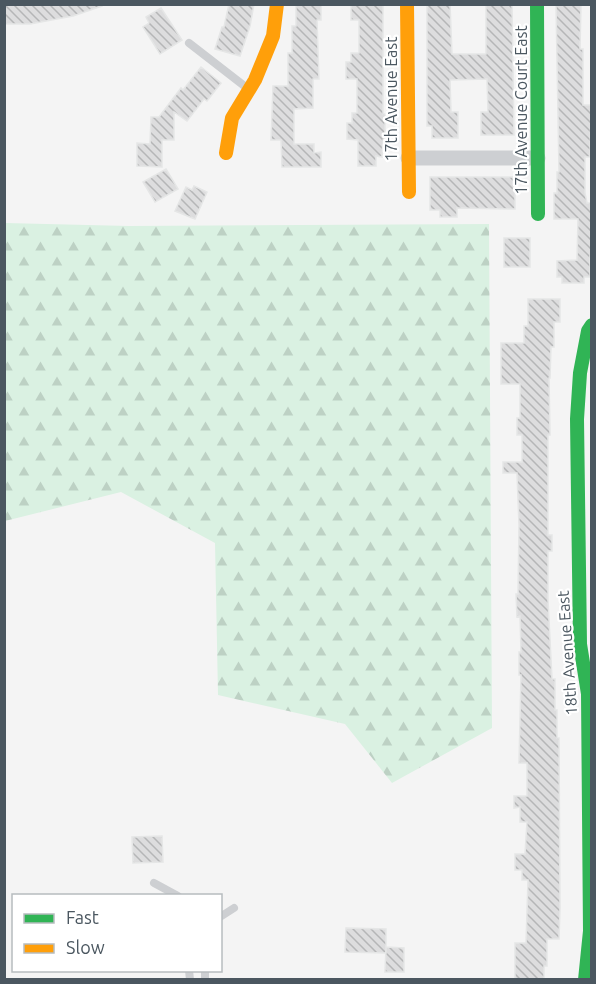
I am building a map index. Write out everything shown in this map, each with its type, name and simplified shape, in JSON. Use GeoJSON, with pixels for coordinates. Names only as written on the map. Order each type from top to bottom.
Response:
{"type":"FeatureCollection","features":[{"type":"Feature","properties":{"kind":"street"},"geometry":{"type":"LineString","coordinates":[[226,153],[232,118],[255,80],[273,36],[277,4]]}},
{"type":"Feature","properties":{"kind":"street","name":"17th Avenue East"},"geometry":{"type":"LineString","coordinates":[[407,4],[409,192]]}},
{"type":"Feature","properties":{"kind":"street","name":"17th Avenue Court East"},"geometry":{"type":"LineString","coordinates":[[537,4],[538,214]]}},
{"type":"Feature","properties":{"kind":"street"},"geometry":{"type":"LineString","coordinates":[[408,158],[538,158]]}},
{"type":"Feature","properties":{"kind":"street","name":"18th Avenue East"},"geometry":{"type":"LineString","coordinates":[[585,980],[590,931],[588,694],[580,644],[585,561],[576,419],[586,374],[588,331],[591,325]]}},
{"type":"Feature","properties":{"kind":"lane"},"geometry":{"type":"LineString","coordinates":[[189,43],[249,90]]}},
{"type":"Feature","properties":{"kind":"lane"},"geometry":{"type":"LineString","coordinates":[[154,883],[174,894]]}},
{"type":"Feature","properties":{"kind":"lane"},"geometry":{"type":"LineString","coordinates":[[222,916],[234,908]]}},
{"type":"Feature","properties":{"kind":"green space"},"geometry":{"type":"Polygon","coordinates":[[[5,223],[129,226],[489,224],[492,728],[392,783],[345,724],[218,695],[215,543],[121,492],[5,521],[5,223]]]}},
{"type":"Feature","properties":{"kind":"building"},"geometry":{"type":"Polygon","coordinates":[[[4,4],[101,4],[102,6],[73,16],[30,24],[4,24],[4,4]]]}},
{"type":"Feature","properties":{"kind":"building"},"geometry":{"type":"Polygon","coordinates":[[[229,4],[254,4],[250,26],[240,56],[215,49],[222,27],[224,27],[229,4]]]}},
{"type":"Feature","properties":{"kind":"building"},"geometry":{"type":"Polygon","coordinates":[[[296,4],[321,4],[321,20],[317,20],[319,79],[313,79],[313,108],[294,109],[294,144],[314,144],[314,153],[321,152],[321,167],[282,167],[281,140],[271,140],[273,86],[288,86],[288,53],[292,53],[292,26],[296,26],[296,4]]]}},
{"type":"Feature","properties":{"kind":"building"},"geometry":{"type":"Polygon","coordinates":[[[351,4],[383,4],[385,140],[383,140],[382,157],[376,156],[376,166],[358,166],[358,140],[347,139],[347,123],[352,123],[352,113],[357,113],[357,79],[346,79],[346,62],[351,62],[351,53],[359,53],[359,20],[351,20],[351,4]]]}},
{"type":"Feature","properties":{"kind":"building"},"geometry":{"type":"Polygon","coordinates":[[[427,4],[450,4],[452,54],[486,54],[486,4],[512,4],[514,135],[481,135],[481,112],[488,112],[487,79],[450,80],[451,112],[458,112],[458,138],[432,138],[432,126],[427,126],[427,4]]]}},
{"type":"Feature","properties":{"kind":"building"},"geometry":{"type":"Polygon","coordinates":[[[556,4],[581,4],[580,49],[583,49],[583,105],[591,105],[590,157],[585,157],[585,193],[587,203],[591,203],[591,256],[590,277],[584,277],[584,283],[562,283],[562,277],[557,277],[557,261],[577,260],[578,219],[554,219],[554,193],[557,193],[557,172],[559,172],[556,4]]]}},
{"type":"Feature","properties":{"kind":"building"},"geometry":{"type":"Polygon","coordinates":[[[161,8],[182,40],[160,54],[143,27],[149,23],[146,17],[161,8]]]}},
{"type":"Feature","properties":{"kind":"building"},"geometry":{"type":"Polygon","coordinates":[[[201,67],[221,83],[207,101],[204,99],[187,121],[174,112],[174,140],[162,140],[162,167],[137,166],[137,143],[150,144],[151,117],[159,117],[181,88],[183,90],[201,67]]]}},
{"type":"Feature","properties":{"kind":"building"},"geometry":{"type":"Polygon","coordinates":[[[166,169],[178,189],[155,202],[143,182],[166,169]]]}},
{"type":"Feature","properties":{"kind":"building"},"geometry":{"type":"Polygon","coordinates":[[[430,177],[515,177],[515,209],[457,208],[457,217],[440,217],[440,210],[430,210],[430,177]]]}},
{"type":"Feature","properties":{"kind":"building"},"geometry":{"type":"Polygon","coordinates":[[[194,186],[207,192],[195,219],[175,211],[186,187],[192,190],[194,186]]]}},
{"type":"Feature","properties":{"kind":"building"},"geometry":{"type":"Polygon","coordinates":[[[504,238],[530,238],[530,267],[504,267],[504,238]]]}},
{"type":"Feature","properties":{"kind":"building"},"geometry":{"type":"Polygon","coordinates":[[[528,299],[560,299],[560,322],[554,322],[554,347],[551,347],[549,378],[548,535],[552,535],[552,551],[548,551],[548,600],[552,679],[555,679],[555,710],[557,710],[557,738],[559,738],[560,908],[559,939],[547,939],[547,966],[544,966],[544,980],[515,980],[515,943],[526,943],[528,880],[522,880],[522,870],[515,870],[515,854],[525,854],[527,822],[520,822],[520,807],[514,808],[514,796],[527,796],[527,763],[519,763],[521,675],[519,675],[519,652],[521,652],[520,616],[517,617],[516,594],[518,594],[519,525],[517,473],[503,473],[503,462],[522,462],[522,435],[517,435],[517,418],[520,418],[520,384],[501,384],[501,343],[524,343],[524,326],[528,326],[528,299]]]}},
{"type":"Feature","properties":{"kind":"building"},"geometry":{"type":"Polygon","coordinates":[[[162,836],[163,862],[133,863],[132,837],[162,836]]]}},
{"type":"Feature","properties":{"kind":"building"},"geometry":{"type":"Polygon","coordinates":[[[346,928],[386,929],[386,953],[345,952],[346,928]]]}},
{"type":"Feature","properties":{"kind":"building"},"geometry":{"type":"Polygon","coordinates":[[[386,947],[404,948],[404,972],[385,972],[386,947]]]}},
{"type":"Feature","properties":{"kind":"traffic: fast"},"geometry":{"type":"LineString","coordinates":[[537,4],[538,214]]}},
{"type":"Feature","properties":{"kind":"traffic: fast"},"geometry":{"type":"LineString","coordinates":[[585,980],[590,931],[588,694],[580,644],[577,419],[580,373],[588,331],[592,325]]}},
{"type":"Feature","properties":{"kind":"traffic: slow"},"geometry":{"type":"LineString","coordinates":[[226,153],[232,118],[255,80],[273,36],[277,4]]}},
{"type":"Feature","properties":{"kind":"traffic: slow"},"geometry":{"type":"LineString","coordinates":[[407,4],[409,192]]}}]}
